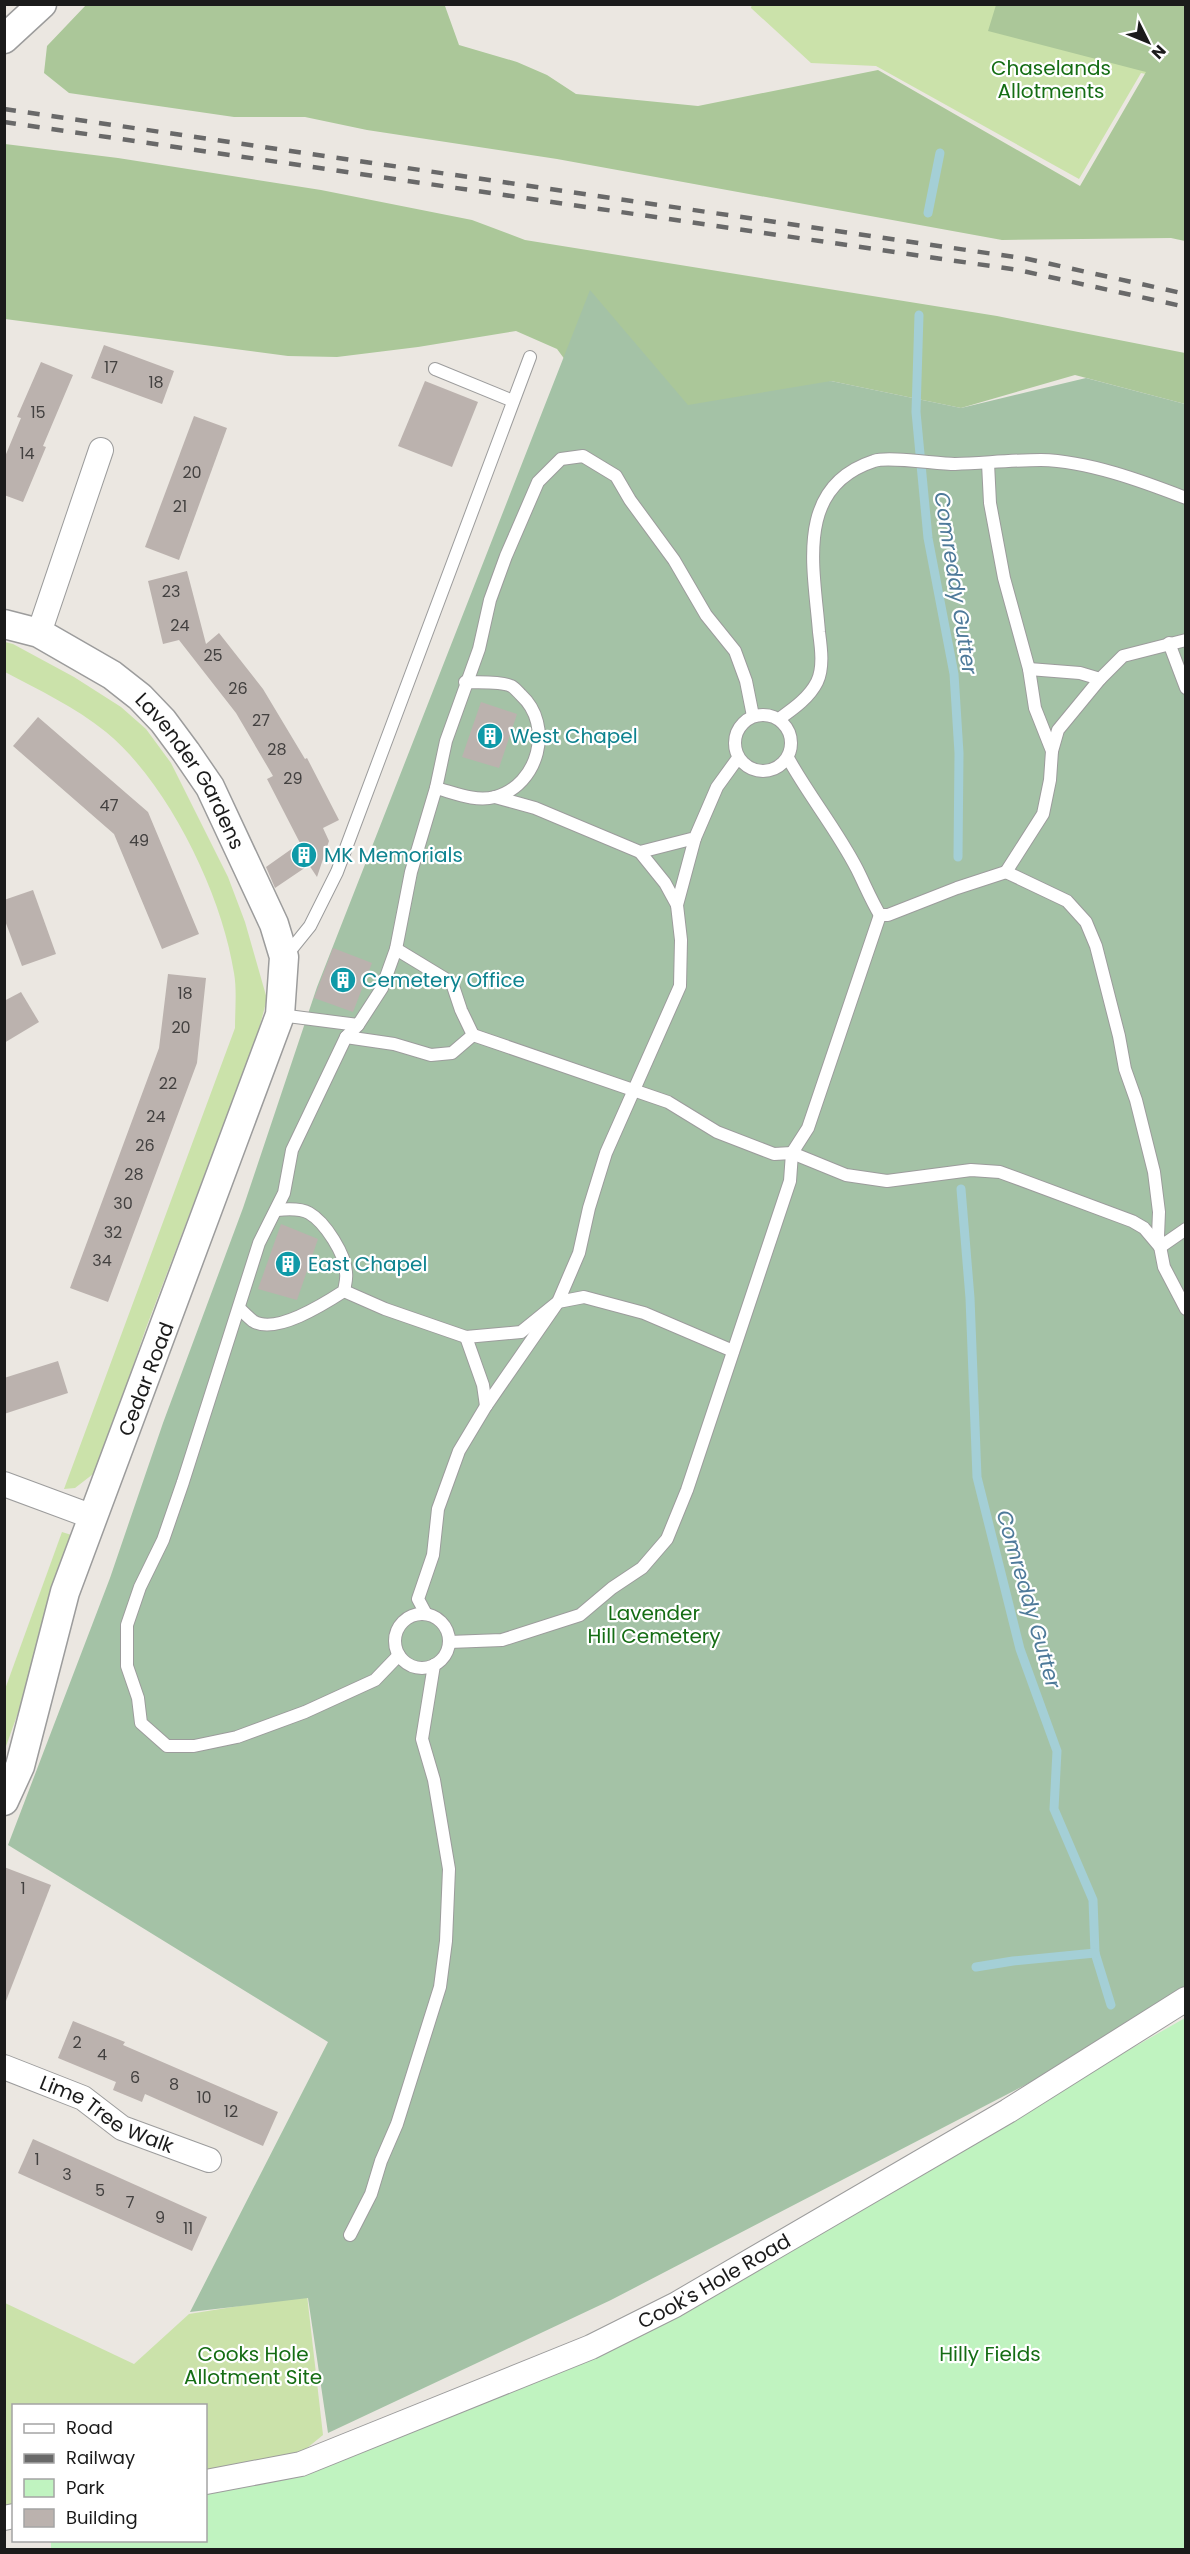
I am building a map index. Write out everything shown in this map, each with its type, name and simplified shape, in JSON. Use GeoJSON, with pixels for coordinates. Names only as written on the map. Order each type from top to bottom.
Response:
{"type":"FeatureCollection","features":[{"type":"Feature","properties":{"kind":"street"},"geometry":{"type":"LineString","coordinates":[[4,39],[42,4]]}},
{"type":"Feature","properties":{"kind":"street"},"geometry":{"type":"LineString","coordinates":[[39,633],[101,450]]}},
{"type":"Feature","properties":{"kind":"street","name":"Lavender Gardens"},"geometry":{"type":"LineString","coordinates":[[4,624],[39,633],[112,675],[140,697],[164,721],[210,787],[258,885],[274,924],[284,957]]}},
{"type":"Feature","properties":{"kind":"street","name":"Cedar Road"},"geometry":{"type":"LineString","coordinates":[[4,1801],[20,1766],[65,1592],[280,1015],[284,957]]}},
{"type":"Feature","properties":{"kind":"street"},"geometry":{"type":"LineString","coordinates":[[4,1484],[93,1517]]}},
{"type":"Feature","properties":{"kind":"street","name":"Cook's Hole Road"},"geometry":{"type":"LineString","coordinates":[[207,2482],[301,2464],[591,2347],[675,2306],[1008,2111],[1185,1999]]}},
{"type":"Feature","properties":{"kind":"street","name":"Lime Tree Walk"},"geometry":{"type":"LineString","coordinates":[[4,2067],[83,2098],[122,2128],[209,2160]]}},
{"type":"Feature","properties":{"kind":"lane"},"geometry":{"type":"LineString","coordinates":[[284,957],[310,926],[337,872],[530,357]]}},
{"type":"Feature","properties":{"kind":"lane"},"geometry":{"type":"LineString","coordinates":[[435,369],[513,401]]}},
{"type":"Feature","properties":{"kind":"lane"},"geometry":{"type":"LineString","coordinates":[[399,1655],[375,1680],[341,1697],[237,1737],[194,1746],[167,1746],[141,1723],[138,1698],[127,1666],[127,1625],[140,1587],[163,1540],[259,1243],[284,1193],[292,1150],[346,1037],[358,1025],[382,988],[396,949],[411,872],[436,788],[446,741],[465,682],[479,649],[490,600],[506,556],[538,482],[561,459],[583,456],[616,476],[640,516],[674,560],[706,615],[735,651],[746,681],[753,716]]}},
{"type":"Feature","properties":{"kind":"lane"},"geometry":{"type":"LineString","coordinates":[[778,719],[795,708],[818,680],[821,653],[812,544],[818,513],[835,484],[853,470],[876,460],[937,464],[1042,460],[1088,466],[1185,498]]}},
{"type":"Feature","properties":{"kind":"lane"},"geometry":{"type":"LineString","coordinates":[[988,463],[990,503],[1004,578],[1029,669],[1035,708],[1052,751]]}},
{"type":"Feature","properties":{"kind":"lane"},"geometry":{"type":"LineString","coordinates":[[880,915],[888,915],[1006,872],[1043,814],[1050,780],[1052,751],[1058,730],[1100,678],[1123,656],[1185,640]]}},
{"type":"Feature","properties":{"kind":"lane"},"geometry":{"type":"LineString","coordinates":[[1169,644],[1185,688]]}},
{"type":"Feature","properties":{"kind":"lane"},"geometry":{"type":"LineString","coordinates":[[1029,669],[1080,673],[1100,678]]}},
{"type":"Feature","properties":{"kind":"lane"},"geometry":{"type":"LineString","coordinates":[[465,682],[511,686],[530,703],[540,723],[535,763],[526,777],[515,787],[495,797]]}},
{"type":"Feature","properties":{"kind":"lane"},"geometry":{"type":"LineString","coordinates":[[766,714],[778,719],[788,730],[791,740],[788,758],[774,770],[760,771],[748,768],[738,758],[734,744],[736,734],[742,723],[753,716],[766,714]]}},
{"type":"Feature","properties":{"kind":"lane"},"geometry":{"type":"LineString","coordinates":[[426,1614],[414,1615],[399,1626],[395,1646],[405,1662],[417,1667],[434,1665],[442,1659],[449,1642],[442,1623],[426,1614],[418,1599],[433,1556],[438,1509],[459,1451],[486,1406],[558,1302],[579,1253],[589,1208],[606,1153],[680,986],[681,940],[677,905],[695,838],[717,787],[738,758]]}},
{"type":"Feature","properties":{"kind":"lane"},"geometry":{"type":"LineString","coordinates":[[788,758],[857,869],[866,893],[880,915]]}},
{"type":"Feature","properties":{"kind":"lane"},"geometry":{"type":"LineString","coordinates":[[436,788],[463,796],[495,797],[535,808],[640,852],[665,883],[677,905]]}},
{"type":"Feature","properties":{"kind":"lane"},"geometry":{"type":"LineString","coordinates":[[640,852],[695,838]]}},
{"type":"Feature","properties":{"kind":"lane"},"geometry":{"type":"LineString","coordinates":[[1006,872],[1067,901],[1086,922],[1096,946],[1125,1069],[1136,1100],[1154,1172],[1160,1247],[1164,1267],[1185,1309]]}},
{"type":"Feature","properties":{"kind":"lane"},"geometry":{"type":"LineString","coordinates":[[449,1642],[502,1640],[580,1615],[612,1588],[642,1568],[667,1539],[687,1490],[790,1181],[792,1153],[808,1128],[880,915]]}},
{"type":"Feature","properties":{"kind":"lane"},"geometry":{"type":"LineString","coordinates":[[396,949],[452,983],[473,1035],[668,1102],[717,1132],[774,1154],[792,1153],[846,1175],[887,1181],[971,1170],[1000,1172],[1132,1221],[1144,1228],[1160,1247]]}},
{"type":"Feature","properties":{"kind":"lane"},"geometry":{"type":"LineString","coordinates":[[280,1015],[358,1025]]}},
{"type":"Feature","properties":{"kind":"lane"},"geometry":{"type":"LineString","coordinates":[[346,1037],[394,1044],[431,1055],[452,1053],[473,1035]]}},
{"type":"Feature","properties":{"kind":"lane"},"geometry":{"type":"LineString","coordinates":[[277,1210],[290,1209],[310,1214],[331,1235],[341,1254],[346,1272],[344,1292]]}},
{"type":"Feature","properties":{"kind":"lane"},"geometry":{"type":"LineString","coordinates":[[1160,1247],[1185,1229]]}},
{"type":"Feature","properties":{"kind":"lane"},"geometry":{"type":"LineString","coordinates":[[344,1292],[386,1310],[466,1337],[521,1332],[558,1302],[584,1297],[621,1305],[733,1351]]}},
{"type":"Feature","properties":{"kind":"lane"},"geometry":{"type":"LineString","coordinates":[[239,1308],[254,1322],[278,1323],[318,1308],[344,1292]]}},
{"type":"Feature","properties":{"kind":"lane"},"geometry":{"type":"LineString","coordinates":[[466,1337],[483,1385],[486,1406]]}},
{"type":"Feature","properties":{"kind":"lane"},"geometry":{"type":"LineString","coordinates":[[350,2235],[371,2194],[381,2161],[397,2124],[440,1987],[446,1941],[449,1869],[434,1780],[422,1739],[434,1665]]}},
{"type":"Feature","properties":{"kind":"green space","name":"Chaselands Allotments"},"geometry":{"type":"Polygon","coordinates":[[[752,4],[1185,5],[1185,82],[1141,73],[1079,179],[876,66],[811,63],[751,8],[752,4]]]}},
{"type":"Feature","properties":{"kind":"green space"},"geometry":{"type":"Polygon","coordinates":[[[86,5],[445,6],[459,45],[517,62],[547,75],[576,94],[698,106],[878,70],[1080,186],[1146,72],[988,31],[996,5],[1185,5],[1185,241],[1171,238],[1002,240],[557,159],[367,130],[305,117],[234,117],[69,93],[44,73],[47,46],[86,5]]]}},
{"type":"Feature","properties":{"kind":"green space"},"geometry":{"type":"Polygon","coordinates":[[[5,144],[118,158],[321,190],[472,220],[525,240],[997,316],[1185,353],[1185,404],[1075,375],[961,408],[831,381],[653,478],[557,349],[516,331],[337,357],[288,356],[5,319],[5,144]]]}},
{"type":"Feature","properties":{"kind":"green space","name":"Lavender Hill Cemetery"},"geometry":{"type":"Polygon","coordinates":[[[590,290],[688,405],[831,381],[961,408],[1086,378],[1185,404],[1185,2002],[611,2300],[328,2433],[308,2298],[190,2312],[328,2042],[8,1845],[110,1578],[163,1423],[243,1208],[317,987],[590,290]]]}},
{"type":"Feature","properties":{"kind":"green space"},"geometry":{"type":"Polygon","coordinates":[[[5,642],[13,644],[74,677],[121,707],[146,729],[171,763],[228,877],[245,922],[267,999],[256,1040],[146,1328],[97,1471],[75,1488],[64,1489],[235,1028],[235,986],[228,942],[218,909],[205,875],[171,810],[129,754],[106,732],[44,692],[5,672],[5,642]]]}},
{"type":"Feature","properties":{"kind":"green space"},"geometry":{"type":"Polygon","coordinates":[[[62,1532],[81,1538],[5,1749],[4,1692],[62,1532]]]}},
{"type":"Feature","properties":{"kind":"green space","name":"Hilly Fields"},"geometry":{"type":"Polygon","coordinates":[[[1185,2018],[1185,2549],[51,2550],[51,2542],[207,2542],[207,2488],[369,2445],[878,2193],[1185,2018]]]}},
{"type":"Feature","properties":{"kind":"green space","name":"Cooks Hole Allotment Site"},"geometry":{"type":"Polygon","coordinates":[[[307,2295],[323,2435],[296,2457],[207,2473],[207,2404],[12,2404],[12,2509],[5,2510],[5,2303],[134,2364],[189,2314],[307,2295]]]}},
{"type":"Feature","properties":{"kind":"building"},"geometry":{"type":"Polygon","coordinates":[[[104,345],[174,371],[162,404],[91,378],[104,345]]]}},
{"type":"Feature","properties":{"kind":"building"},"geometry":{"type":"Polygon","coordinates":[[[41,362],[73,375],[43,446],[46,447],[23,502],[4,495],[4,459],[21,418],[17,417],[41,362]]]}},
{"type":"Feature","properties":{"kind":"building"},"geometry":{"type":"Polygon","coordinates":[[[425,381],[478,402],[452,467],[398,446],[425,381]]]}},
{"type":"Feature","properties":{"kind":"building"},"geometry":{"type":"Polygon","coordinates":[[[194,416],[227,428],[179,560],[145,547],[194,416]]]}},
{"type":"Feature","properties":{"kind":"building"},"geometry":{"type":"Polygon","coordinates":[[[187,571],[206,644],[219,633],[263,689],[305,759],[307,758],[339,820],[323,828],[329,841],[317,877],[309,865],[275,888],[266,867],[300,843],[267,779],[273,776],[236,713],[179,640],[163,644],[148,581],[187,571]]]}},
{"type":"Feature","properties":{"kind":"building","name":"West Chapel"},"geometry":{"type":"Polygon","coordinates":[[[481,702],[517,714],[499,768],[462,757],[481,702]]]}},
{"type":"Feature","properties":{"kind":"building"},"geometry":{"type":"Polygon","coordinates":[[[38,717],[148,812],[199,934],[162,949],[114,834],[13,746],[38,717]]]}},
{"type":"Feature","properties":{"kind":"building"},"geometry":{"type":"Polygon","coordinates":[[[33,890],[56,954],[22,966],[4,918],[4,900],[33,890]]]}},
{"type":"Feature","properties":{"kind":"building","name":"Cemetery Office"},"geometry":{"type":"Polygon","coordinates":[[[333,948],[372,963],[353,1012],[314,998],[333,948]]]}},
{"type":"Feature","properties":{"kind":"building"},"geometry":{"type":"Polygon","coordinates":[[[168,974],[206,978],[197,1063],[108,1302],[70,1288],[159,1048],[168,974]]]}},
{"type":"Feature","properties":{"kind":"building"},"geometry":{"type":"Polygon","coordinates":[[[21,992],[39,1022],[4,1043],[4,1001],[21,992]]]}},
{"type":"Feature","properties":{"kind":"building","name":"East Chapel"},"geometry":{"type":"Polygon","coordinates":[[[281,1224],[318,1239],[297,1300],[258,1289],[281,1224]]]}},
{"type":"Feature","properties":{"kind":"building"},"geometry":{"type":"Polygon","coordinates":[[[58,1361],[68,1393],[4,1414],[4,1378],[58,1361]]]}},
{"type":"Feature","properties":{"kind":"building"},"geometry":{"type":"Polygon","coordinates":[[[4,1867],[51,1885],[6,2001],[4,2001],[4,1867]]]}},
{"type":"Feature","properties":{"kind":"building"},"geometry":{"type":"Polygon","coordinates":[[[73,2021],[125,2042],[123,2045],[278,2112],[263,2146],[145,2094],[142,2102],[113,2090],[116,2082],[58,2058],[73,2021]]]}},
{"type":"Feature","properties":{"kind":"building"},"geometry":{"type":"Polygon","coordinates":[[[33,2139],[207,2217],[192,2251],[18,2173],[33,2139]]]}},
{"type":"Feature","properties":{"kind":"waterway","name":"Comreddy Gutter"},"geometry":{"type":"LineString","coordinates":[[928,213],[940,153]]}},
{"type":"Feature","properties":{"kind":"waterway","name":"Comreddy Gutter"},"geometry":{"type":"LineString","coordinates":[[919,315],[916,412],[928,538],[954,674],[959,753],[958,857]]}},
{"type":"Feature","properties":{"kind":"waterway","name":"Comreddy Gutter"},"geometry":{"type":"LineString","coordinates":[[961,1189],[970,1298],[977,1477],[1020,1649],[1057,1751],[1054,1809],[1093,1900],[1095,1953],[1111,2005]]}},
{"type":"Feature","properties":{"kind":"waterway"},"geometry":{"type":"LineString","coordinates":[[976,1967],[1095,1953]]}},
{"type":"Feature","properties":{"kind":"railway"},"geometry":{"type":"LineString","coordinates":[[4,109],[1028,259],[1186,294]]}},
{"type":"Feature","properties":{"kind":"railway"},"geometry":{"type":"LineString","coordinates":[[4,122],[1018,270],[1186,307]]}},
{"type":"Feature","properties":{"kind":"place","name":"West Chapel"},"geometry":{"type":"Point","coordinates":[490,736]}},
{"type":"Feature","properties":{"kind":"place","name":"MK Memorials"},"geometry":{"type":"Point","coordinates":[304,855]}},
{"type":"Feature","properties":{"kind":"place","name":"Cemetery Office"},"geometry":{"type":"Point","coordinates":[343,980]}},
{"type":"Feature","properties":{"kind":"place","name":"East Chapel"},"geometry":{"type":"Point","coordinates":[288,1264]}}]}
